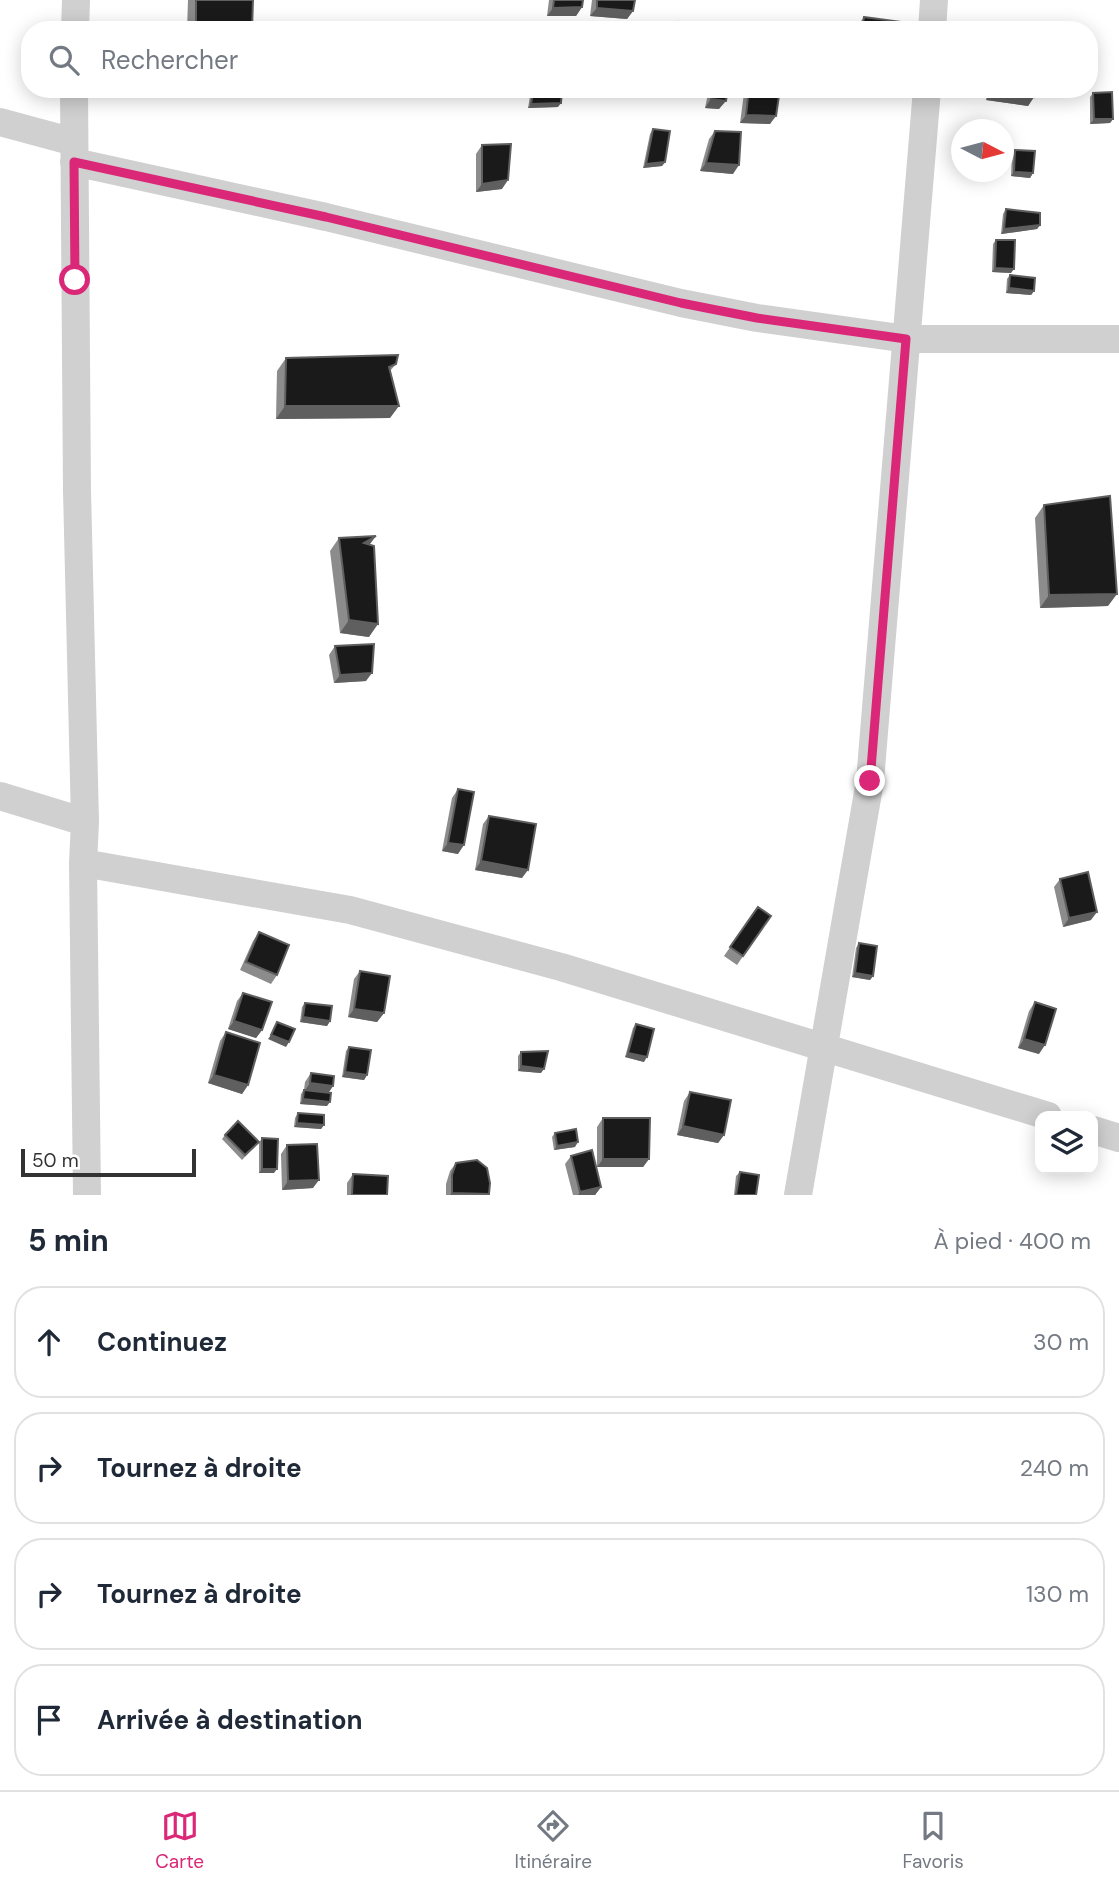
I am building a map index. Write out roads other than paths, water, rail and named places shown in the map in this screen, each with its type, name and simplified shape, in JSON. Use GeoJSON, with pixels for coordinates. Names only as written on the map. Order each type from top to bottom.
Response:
{"type":"FeatureCollection","features":[{"type":"Feature","properties":{"kind":"street"},"geometry":{"type":"LineString","coordinates":[[75,21],[76,0]]}},
{"type":"Feature","properties":{"kind":"street"},"geometry":{"type":"LineString","coordinates":[[933,21],[934,0]]}},
{"type":"Feature","properties":{"kind":"street"},"geometry":{"type":"LineString","coordinates":[[74,98],[77,490],[85,822],[83,863],[86,1195]]}},
{"type":"Feature","properties":{"kind":"street"},"geometry":{"type":"LineString","coordinates":[[797,1195],[870,781],[926,98]]}},
{"type":"Feature","properties":{"kind":"street"},"geometry":{"type":"LineString","coordinates":[[0,122],[74,152],[326,217],[681,303],[757,318],[906,339],[1119,340]]}},
{"type":"Feature","properties":{"kind":"street"},"geometry":{"type":"LineString","coordinates":[[0,796],[85,822]]}},
{"type":"Feature","properties":{"kind":"street"},"geometry":{"type":"LineString","coordinates":[[83,863],[350,910],[561,967],[1035,1112]]}},
{"type":"Feature","properties":{"kind":"street"},"geometry":{"type":"LineString","coordinates":[[1098,1132],[1119,1138]]}}]}
